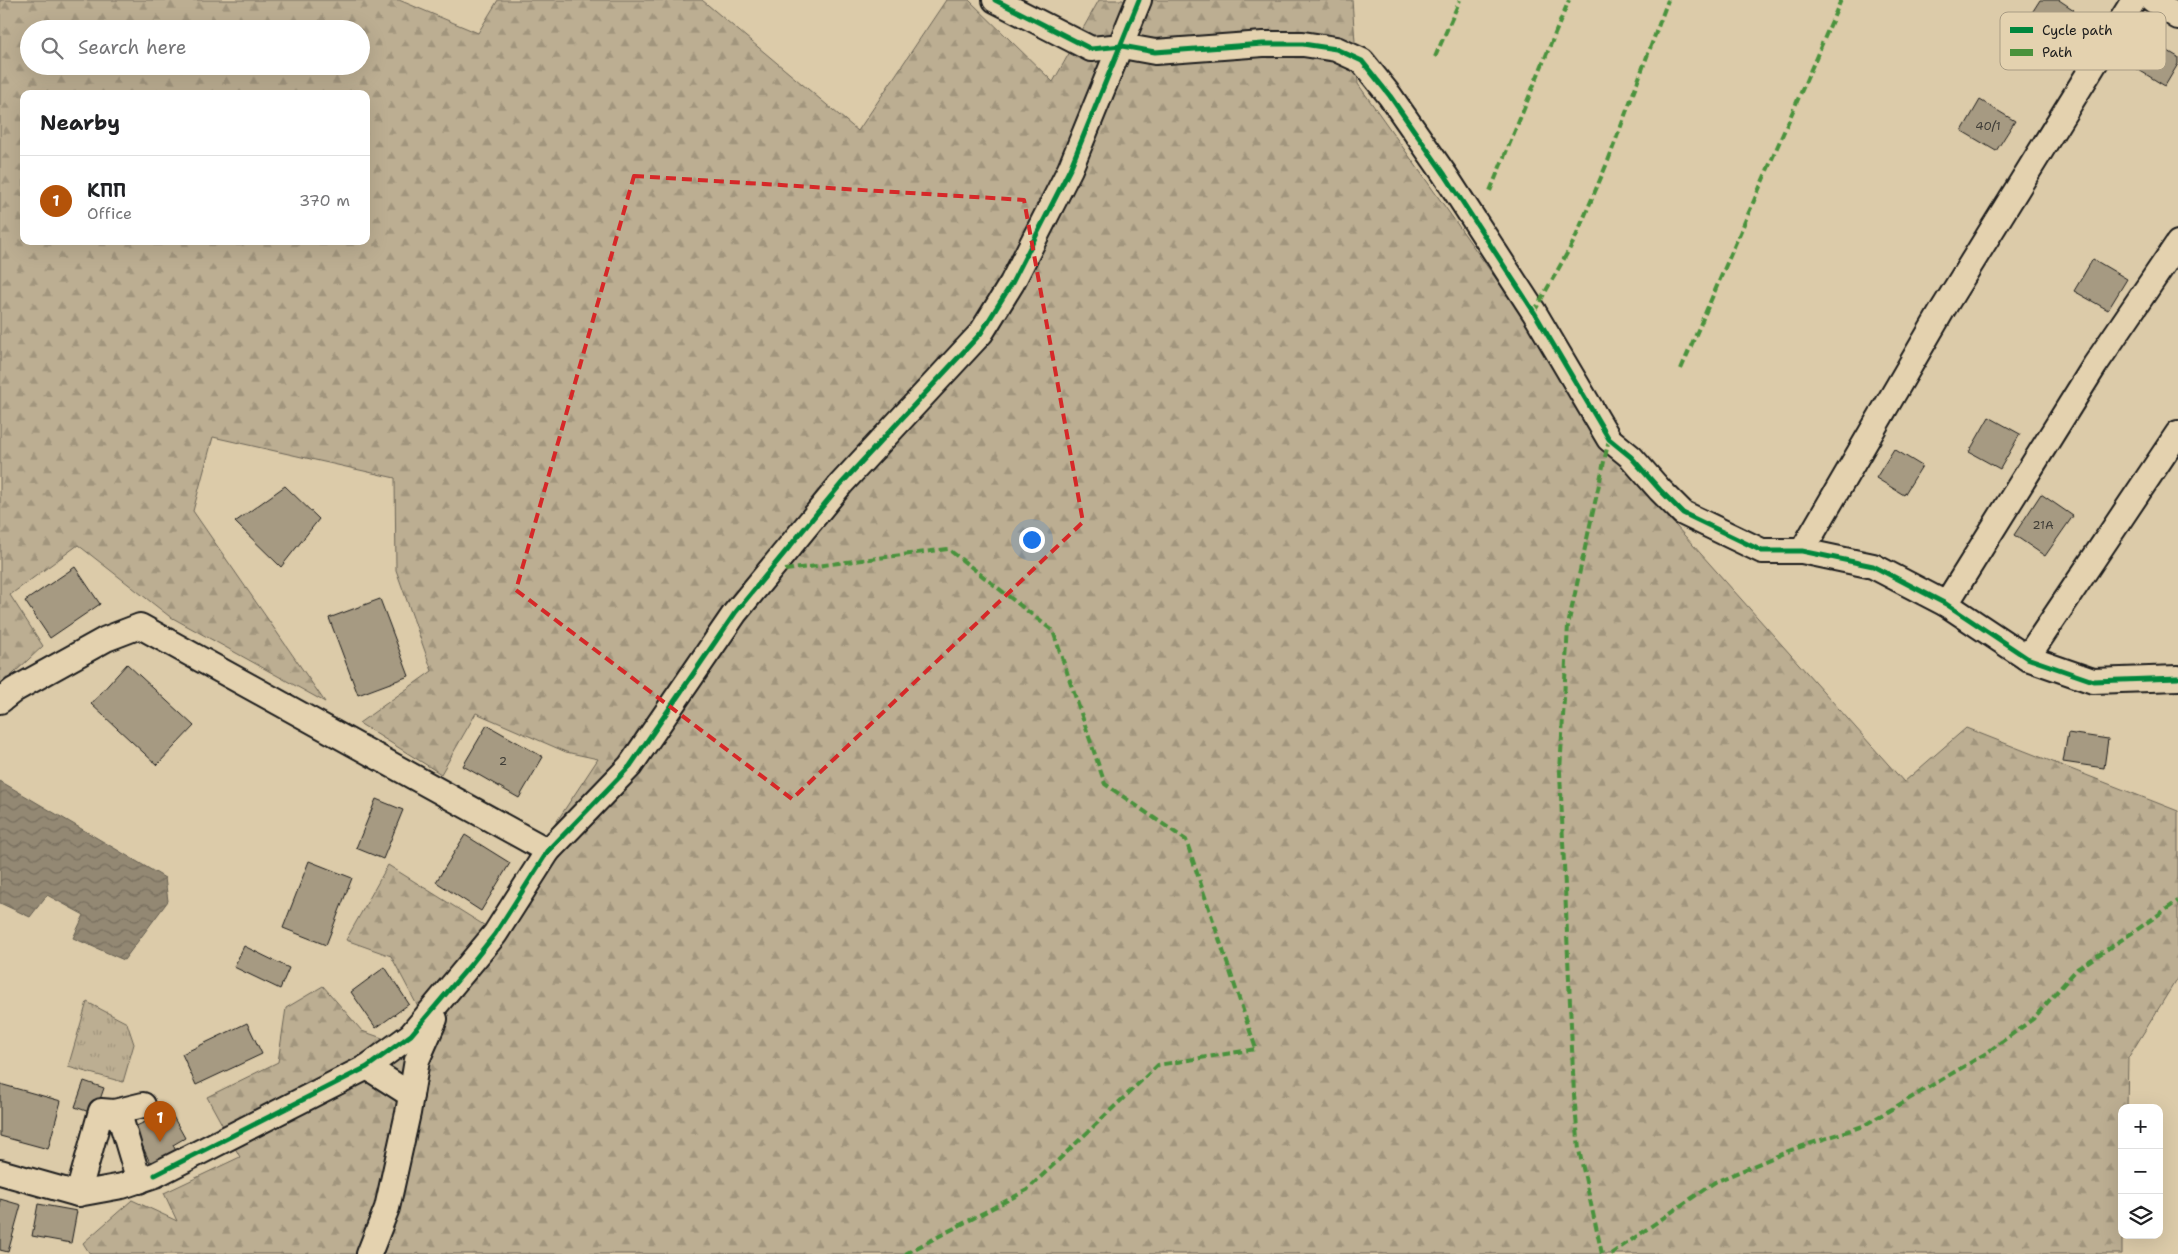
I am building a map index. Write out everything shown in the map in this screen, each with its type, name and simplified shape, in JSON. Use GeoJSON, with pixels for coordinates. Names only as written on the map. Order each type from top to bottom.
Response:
{"type":"FeatureCollection","features":[{"type":"Feature","properties":{"kind":"street"},"geometry":{"type":"LineString","coordinates":[[996,0],[1091,49],[1122,46],[1156,52],[1264,44],[1303,44],[1336,49],[1362,61],[1390,96],[1450,183],[1534,312],[1609,439],[1631,457],[1683,513],[1762,551],[1802,551],[1873,566],[1946,604],[2026,658],[2093,681],[2178,678]]}},
{"type":"Feature","properties":{"kind":"street"},"geometry":{"type":"LineString","coordinates":[[0,1172],[78,1194],[91,1193],[147,1178],[367,1067],[411,1035],[495,934],[548,851],[630,766],[734,614],[841,484],[980,333],[1021,266],[1070,169],[1122,46],[1139,0]]}},
{"type":"Feature","properties":{"kind":"street"},"geometry":{"type":"LineString","coordinates":[[2127,12],[2134,0]]}},
{"type":"Feature","properties":{"kind":"street"},"geometry":{"type":"LineString","coordinates":[[2153,0],[2178,17]]}},
{"type":"Feature","properties":{"kind":"street"},"geometry":{"type":"LineString","coordinates":[[1802,551],[1943,309],[2091,70]]}},
{"type":"Feature","properties":{"kind":"street"},"geometry":{"type":"LineString","coordinates":[[1946,604],[2095,365],[2178,243]]}},
{"type":"Feature","properties":{"kind":"street"},"geometry":{"type":"LineString","coordinates":[[2026,658],[2178,434]]}},
{"type":"Feature","properties":{"kind":"street"},"geometry":{"type":"LineString","coordinates":[[0,701],[14,690],[106,638],[140,626],[548,851]]}},
{"type":"Feature","properties":{"kind":"street"},"geometry":{"type":"LineString","coordinates":[[369,1254],[387,1208],[417,1060],[446,993]]}},
{"type":"Feature","properties":{"kind":"street"},"geometry":{"type":"LineString","coordinates":[[367,1067],[411,1095]]}},
{"type":"Feature","properties":{"kind":"street"},"geometry":{"type":"LineString","coordinates":[[78,1194],[102,1111],[114,1112],[143,1105]]}},
{"type":"Feature","properties":{"kind":"street"},"geometry":{"type":"LineString","coordinates":[[114,1112],[122,1124],[147,1178]]}},
{"type":"Feature","properties":{"kind":"highlighted area"},"geometry":{"type":"Polygon","coordinates":[[[634,176],[1024,200],[1083,522],[792,799],[516,590],[634,176]]]}},
{"type":"Feature","properties":{"kind":"green space"},"geometry":{"type":"Polygon","coordinates":[[[0,0],[399,0],[478,33],[498,0],[702,0],[858,131],[946,0],[969,0],[1053,82],[1099,0],[1352,0],[1358,84],[1652,499],[1904,782],[1966,728],[2178,811],[2178,977],[2128,1058],[2127,1104],[2118,1104],[2118,1239],[2122,1239],[2122,1254],[90,1254],[83,1243],[132,1200],[177,1221],[164,1193],[240,1157],[207,1097],[278,1062],[286,1008],[323,986],[362,1031],[391,1041],[419,1009],[391,956],[346,940],[388,865],[487,927],[598,759],[566,752],[476,713],[441,774],[359,723],[432,671],[396,570],[395,478],[213,437],[193,511],[325,702],[169,616],[78,545],[10,595],[43,646],[0,686],[0,0]]]}},
{"type":"Feature","properties":{"kind":"green space"},"geometry":{"type":"Polygon","coordinates":[[[87,1002],[127,1023],[134,1044],[123,1082],[68,1067],[87,1002]]]}},
{"type":"Feature","properties":{"kind":"water"},"geometry":{"type":"Polygon","coordinates":[[[0,781],[165,878],[168,901],[124,960],[73,938],[84,915],[47,895],[30,917],[0,903],[0,781]]]}},
{"type":"Feature","properties":{"kind":"building"},"geometry":{"type":"Polygon","coordinates":[[[2040,0],[2059,0],[2074,10],[2073,12],[2032,12],[2040,0]]]}},
{"type":"Feature","properties":{"kind":"building"},"geometry":{"type":"Polygon","coordinates":[[[2166,50],[2178,57],[2178,64],[2165,86],[2139,70],[2166,70],[2166,50]]]}},
{"type":"Feature","properties":{"kind":"building"},"geometry":{"type":"Polygon","coordinates":[[[1980,100],[2015,121],[1996,151],[1962,131],[1980,100]]]}},
{"type":"Feature","properties":{"kind":"building"},"geometry":{"type":"Polygon","coordinates":[[[2093,259],[2127,279],[2108,310],[2074,291],[2093,259]]]}},
{"type":"Feature","properties":{"kind":"building"},"geometry":{"type":"Polygon","coordinates":[[[1989,417],[2020,434],[2000,469],[1969,452],[1989,417]]]}},
{"type":"Feature","properties":{"kind":"building"},"geometry":{"type":"Polygon","coordinates":[[[1894,449],[1922,466],[1904,495],[1876,478],[1894,449]]]}},
{"type":"Feature","properties":{"kind":"building"},"geometry":{"type":"Polygon","coordinates":[[[285,486],[319,519],[281,567],[235,522],[285,486]]]}},
{"type":"Feature","properties":{"kind":"building"},"geometry":{"type":"Polygon","coordinates":[[[2041,494],[2073,516],[2045,556],[2014,535],[2041,494]]]}},
{"type":"Feature","properties":{"kind":"building"},"geometry":{"type":"Polygon","coordinates":[[[75,567],[100,604],[50,638],[25,601],[75,567]]]}},
{"type":"Feature","properties":{"kind":"building"},"geometry":{"type":"Polygon","coordinates":[[[380,599],[409,676],[358,695],[329,618],[380,599]]]}},
{"type":"Feature","properties":{"kind":"building"},"geometry":{"type":"Polygon","coordinates":[[[127,664],[194,726],[157,765],[91,704],[127,664]]]}},
{"type":"Feature","properties":{"kind":"building"},"geometry":{"type":"Polygon","coordinates":[[[487,725],[543,757],[519,798],[463,766],[487,725]]]}},
{"type":"Feature","properties":{"kind":"building"},"geometry":{"type":"Polygon","coordinates":[[[2068,733],[2108,739],[2104,768],[2063,762],[2068,733]]]}},
{"type":"Feature","properties":{"kind":"building"},"geometry":{"type":"Polygon","coordinates":[[[376,799],[403,810],[383,859],[356,848],[376,799]]]}},
{"type":"Feature","properties":{"kind":"building"},"geometry":{"type":"Polygon","coordinates":[[[465,835],[510,863],[481,911],[436,882],[465,835]]]}},
{"type":"Feature","properties":{"kind":"building"},"geometry":{"type":"Polygon","coordinates":[[[309,861],[352,878],[326,945],[283,928],[309,861]]]}},
{"type":"Feature","properties":{"kind":"building"},"geometry":{"type":"Polygon","coordinates":[[[244,946],[289,968],[280,989],[234,967],[244,946]]]}},
{"type":"Feature","properties":{"kind":"building"},"geometry":{"type":"Polygon","coordinates":[[[385,967],[409,1004],[376,1028],[351,992],[385,967]]]}},
{"type":"Feature","properties":{"kind":"building"},"geometry":{"type":"Polygon","coordinates":[[[247,1023],[262,1054],[196,1085],[182,1054],[247,1023]]]}},
{"type":"Feature","properties":{"kind":"building"},"geometry":{"type":"Polygon","coordinates":[[[84,1081],[104,1088],[95,1114],[75,1107],[84,1081]]]}},
{"type":"Feature","properties":{"kind":"building"},"geometry":{"type":"Polygon","coordinates":[[[0,1084],[61,1101],[48,1149],[0,1136],[0,1084]]]}},
{"type":"Feature","properties":{"kind":"building"},"geometry":{"type":"Polygon","coordinates":[[[170,1111],[185,1138],[173,1145],[180,1159],[154,1172],[134,1127],[170,1111]]]}},
{"type":"Feature","properties":{"kind":"building"},"geometry":{"type":"Polygon","coordinates":[[[0,1199],[21,1205],[8,1252],[0,1250],[0,1199]]]}},
{"type":"Feature","properties":{"kind":"building"},"geometry":{"type":"Polygon","coordinates":[[[38,1204],[77,1211],[71,1243],[32,1236],[38,1204]]]}},
{"type":"Feature","properties":{"kind":"marked path"},"geometry":{"type":"LineString","coordinates":[[1435,57],[1460,0]]}},
{"type":"Feature","properties":{"kind":"marked path"},"geometry":{"type":"LineString","coordinates":[[1490,191],[1569,0]]}},
{"type":"Feature","properties":{"kind":"marked path"},"geometry":{"type":"LineString","coordinates":[[1534,312],[1574,241],[1608,161],[1668,0]]}},
{"type":"Feature","properties":{"kind":"marked path"},"geometry":{"type":"LineString","coordinates":[[1681,369],[1841,0]]}},
{"type":"Feature","properties":{"kind":"marked path"},"geometry":{"type":"LineString","coordinates":[[1602,1254],[1579,1150],[1574,1095],[1560,772],[1568,625],[1609,439]]}},
{"type":"Feature","properties":{"kind":"marked path"},"geometry":{"type":"LineString","coordinates":[[785,570],[948,549],[1053,631],[1105,784],[1186,840],[1256,1049],[1158,1065],[1027,1190],[905,1254]]}},
{"type":"Feature","properties":{"kind":"marked path"},"geometry":{"type":"LineString","coordinates":[[1611,1254],[1715,1182],[1791,1150],[1863,1126],[1985,1054],[2033,1019],[2077,969],[2178,901]]}},
{"type":"Feature","properties":{"kind":"cycle path"},"geometry":{"type":"LineString","coordinates":[[995,0],[1091,49],[1122,46],[1155,52],[1263,44],[1303,44],[1336,49],[1362,61],[1390,96],[1445,175],[1534,312],[1609,439],[1631,457],[1683,513],[1762,551],[1802,551],[1873,566],[1946,604],[2027,658],[2093,681],[2178,678]]}},
{"type":"Feature","properties":{"kind":"cycle path"},"geometry":{"type":"LineString","coordinates":[[155,1175],[367,1067],[411,1035],[472,963],[495,934],[548,851],[630,766],[735,613],[841,484],[981,333],[1012,283],[1070,169],[1139,0]]}},
{"type":"Feature","properties":{"kind":"place","name":"КПП"},"geometry":{"type":"Point","coordinates":[160,1142]}}]}
